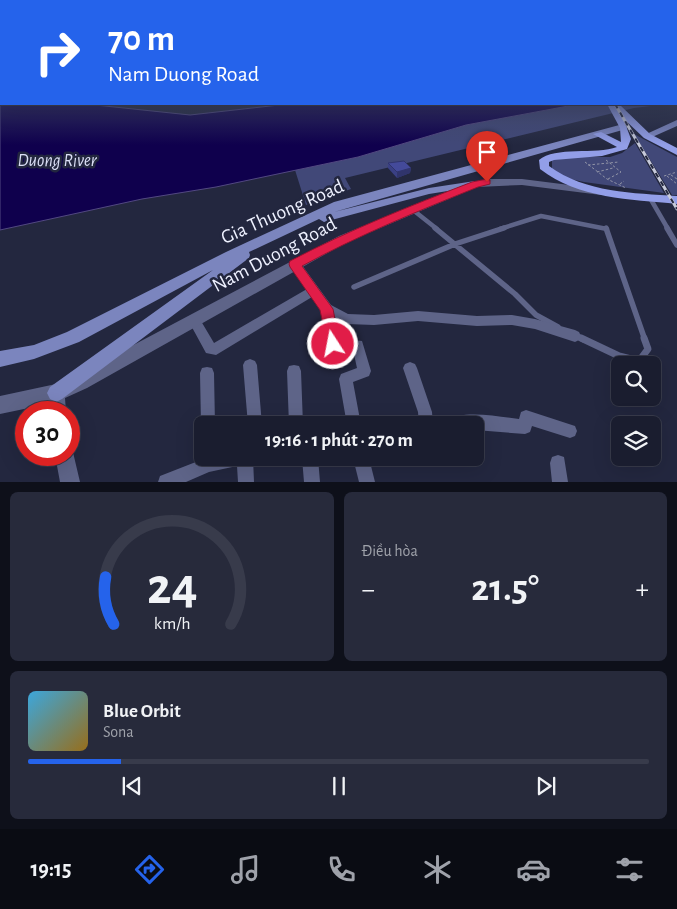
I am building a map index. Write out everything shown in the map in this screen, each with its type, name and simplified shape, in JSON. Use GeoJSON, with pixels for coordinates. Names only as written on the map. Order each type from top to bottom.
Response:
{"type":"FeatureCollection","features":[{"type":"Feature","properties":{"kind":"main road"},"geometry":{"type":"LineString","coordinates":[[612,105],[623,127],[627,142],[624,147],[610,154],[563,154],[549,157],[543,163],[557,178],[609,193],[677,200]]}},
{"type":"Feature","properties":{"kind":"main road"},"geometry":{"type":"LineString","coordinates":[[617,105],[635,127],[647,136],[677,152]]}},
{"type":"Feature","properties":{"kind":"main road"},"geometry":{"type":"LineString","coordinates":[[647,136],[677,123]]}},
{"type":"Feature","properties":{"kind":"main road","name":"Gia Thuong Road"},"geometry":{"type":"LineString","coordinates":[[0,359],[34,352],[73,337],[272,234],[346,202],[623,127]]}},
{"type":"Feature","properties":{"kind":"main road"},"geometry":{"type":"LineString","coordinates":[[598,134],[624,147]]}},
{"type":"Feature","properties":{"kind":"main road"},"geometry":{"type":"LineString","coordinates":[[287,227],[414,195],[475,184]]}},
{"type":"Feature","properties":{"kind":"main road"},"geometry":{"type":"LineString","coordinates":[[56,393],[272,234]]}},
{"type":"Feature","properties":{"kind":"street","name":"Nam Duong Road"},"geometry":{"type":"LineString","coordinates":[[0,405],[56,393],[81,382],[343,239],[475,184],[514,182],[609,193]]}},
{"type":"Feature","properties":{"kind":"street"},"geometry":{"type":"LineString","coordinates":[[295,264],[327,309],[333,344],[358,345],[364,372],[346,379],[352,416]]}},
{"type":"Feature","properties":{"kind":"street"},"geometry":{"type":"LineString","coordinates":[[194,320],[211,349],[216,349],[315,290]]}},
{"type":"Feature","properties":{"kind":"street"},"geometry":{"type":"LineString","coordinates":[[327,309],[347,320],[374,320],[418,316],[477,321],[512,320],[535,324],[575,336]]}},
{"type":"Feature","properties":{"kind":"street"},"geometry":{"type":"LineString","coordinates":[[250,365],[254,416]]}},
{"type":"Feature","properties":{"kind":"street"},"geometry":{"type":"LineString","coordinates":[[410,368],[425,416]]}},
{"type":"Feature","properties":{"kind":"street"},"geometry":{"type":"LineString","coordinates":[[294,371],[296,416]]}},
{"type":"Feature","properties":{"kind":"street"},"geometry":{"type":"LineString","coordinates":[[206,372],[208,416]]}},
{"type":"Feature","properties":{"kind":"street"},"geometry":{"type":"LineString","coordinates":[[56,393],[56,401]]}},
{"type":"Feature","properties":{"kind":"street"},"geometry":{"type":"LineString","coordinates":[[484,423],[525,427],[526,417],[570,431]]}},
{"type":"Feature","properties":{"kind":"street"},"geometry":{"type":"LineString","coordinates":[[558,463],[560,482]]}},
{"type":"Feature","properties":{"kind":"street"},"geometry":{"type":"LineString","coordinates":[[67,466],[70,482]]}},
{"type":"Feature","properties":{"kind":"street"},"geometry":{"type":"LineString","coordinates":[[166,482],[199,466]]}},
{"type":"Feature","properties":{"kind":"street"},"geometry":{"type":"LineString","coordinates":[[245,466],[246,482]]}},
{"type":"Feature","properties":{"kind":"street"},"geometry":{"type":"LineString","coordinates":[[311,466],[312,482]]}},
{"type":"Feature","properties":{"kind":"street"},"geometry":{"type":"LineString","coordinates":[[363,466],[367,482]]}},
{"type":"Feature","properties":{"kind":"lane"},"geometry":{"type":"LineString","coordinates":[[650,197],[677,246]]}},
{"type":"Feature","properties":{"kind":"lane"},"geometry":{"type":"LineString","coordinates":[[354,287],[454,244],[541,216],[606,228],[648,349],[639,361],[619,356],[536,316],[515,294],[454,244],[413,210]]}},
{"type":"Feature","properties":{"kind":"path"},"geometry":{"type":"LineString","coordinates":[[583,160],[588,166],[607,179],[626,188]]}},
{"type":"Feature","properties":{"kind":"path"},"geometry":{"type":"LineString","coordinates":[[605,160],[621,172],[607,179]]}},
{"type":"Feature","properties":{"kind":"path"},"geometry":{"type":"LineString","coordinates":[[588,166],[619,162]]}},
{"type":"Feature","properties":{"kind":"path"},"geometry":{"type":"LineString","coordinates":[[597,172],[614,168]]}},
{"type":"Feature","properties":{"kind":"path"},"geometry":{"type":"LineString","coordinates":[[677,172],[665,176],[677,184]]}},
{"type":"Feature","properties":{"kind":"path"},"geometry":{"type":"LineString","coordinates":[[670,175],[677,179]]}},
{"type":"Feature","properties":{"kind":"path"},"geometry":{"type":"LineString","coordinates":[[619,185],[624,181]]}},
{"type":"Feature","properties":{"kind":"path"},"geometry":{"type":"LineString","coordinates":[[672,184],[677,184]]}},
{"type":"Feature","properties":{"kind":"shaded area"},"geometry":{"type":"Polygon","coordinates":[[[574,105],[660,105],[634,108],[345,178],[351,189],[306,205],[295,170],[358,157],[466,125],[574,105]]]}},
{"type":"Feature","properties":{"kind":"shaded area"},"geometry":{"type":"Polygon","coordinates":[[[634,134],[677,157],[677,195],[672,195],[634,134]]]}},
{"type":"Feature","properties":{"kind":"shaded area"},"geometry":{"type":"Polygon","coordinates":[[[635,143],[664,193],[584,182],[566,178],[552,169],[552,160],[575,157],[610,157],[622,153],[635,143]]]}},
{"type":"Feature","properties":{"kind":"water","name":"Duong River"},"geometry":{"type":"Polygon","coordinates":[[[0,105],[95,105],[190,115],[279,105],[574,105],[466,125],[358,157],[216,187],[142,199],[0,230],[0,105]]]}},
{"type":"Feature","properties":{"kind":"building"},"geometry":{"type":"Polygon","coordinates":[[[404,161],[411,168],[397,172],[388,163],[404,161]]]}},
{"type":"Feature","properties":{"kind":"railway"},"geometry":{"type":"LineString","coordinates":[[616,105],[677,209]]}},
{"type":"Feature","properties":{"kind":"route"},"geometry":{"type":"LineString","coordinates":[[333,344],[327,309],[295,264],[343,239],[380,223],[475,184],[487,182]]}}]}
